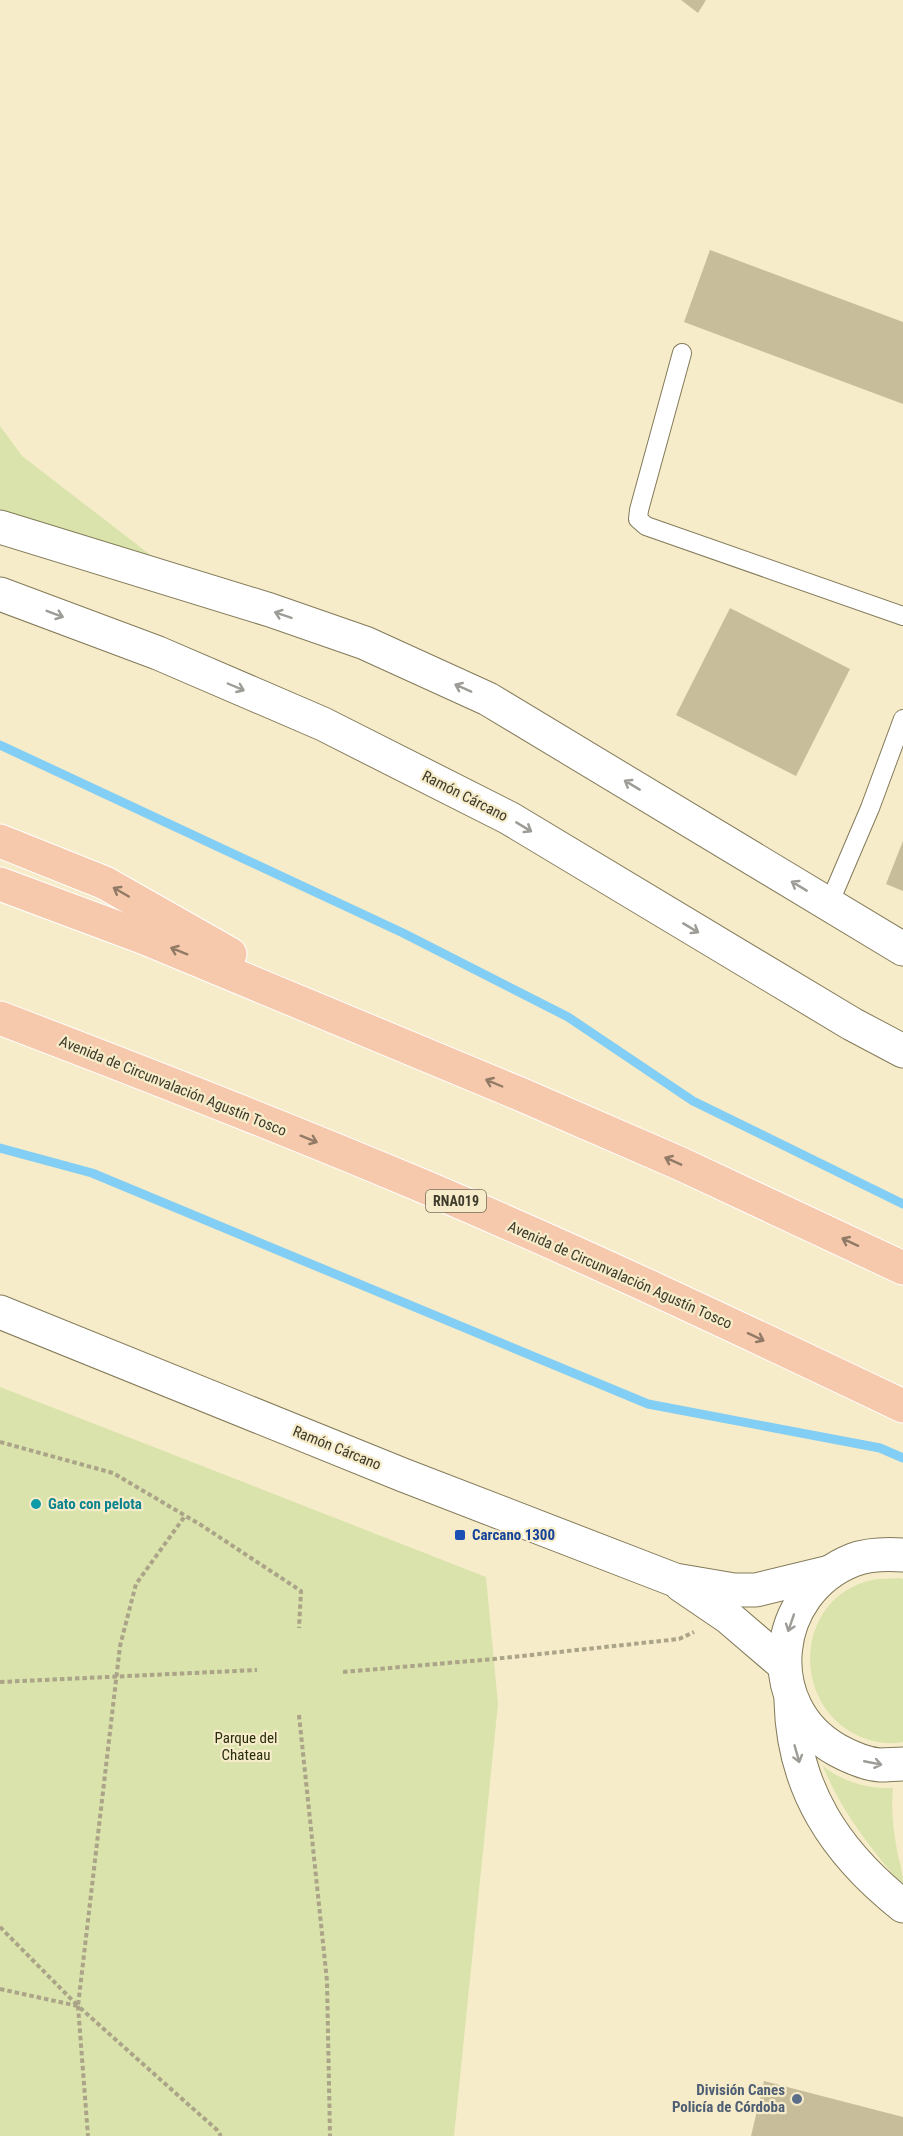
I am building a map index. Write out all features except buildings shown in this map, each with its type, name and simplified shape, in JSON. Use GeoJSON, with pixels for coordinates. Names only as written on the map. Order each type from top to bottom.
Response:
{"type":"FeatureCollection","features":[{"type":"Feature","properties":{"kind":"highway"},"geometry":{"type":"LineString","coordinates":[[0,841],[105,883],[354,1024]]}},
{"type":"Feature","properties":{"kind":"highway"},"geometry":{"type":"LineString","coordinates":[[0,884],[145,938],[354,1024],[681,1164],[903,1268]]}},
{"type":"Feature","properties":{"kind":"highway","name":"Avenida de Circunvalación Agustín Tosco"},"geometry":{"type":"LineString","coordinates":[[0,1018],[104,1057],[415,1183],[669,1295],[903,1406]]}},
{"type":"Feature","properties":{"kind":"main road"},"geometry":{"type":"LineString","coordinates":[[0,527],[270,610],[365,643],[488,699],[903,949]]}},
{"type":"Feature","properties":{"kind":"main road","name":"Ramón Cárcano"},"geometry":{"type":"LineString","coordinates":[[0,594],[158,653],[323,724],[478,802],[509,818],[852,1024],[903,1051]]}},
{"type":"Feature","properties":{"kind":"main road","name":"Ramón Cárcano"},"geometry":{"type":"LineString","coordinates":[[0,1312],[403,1475],[675,1580],[734,1590],[756,1590],[830,1572]]}},
{"type":"Feature","properties":{"kind":"main road"},"geometry":{"type":"LineString","coordinates":[[903,1555],[883,1554],[855,1559],[830,1572],[810,1590],[795,1612],[786,1638],[784,1665],[790,1697],[794,1743],[811,1794],[835,1836],[858,1866],[903,1906]]}},
{"type":"Feature","properties":{"kind":"main road","name":"Ramón Cárcano"},"geometry":{"type":"LineString","coordinates":[[675,1580],[728,1617],[784,1665]]}},
{"type":"Feature","properties":{"kind":"main road"},"geometry":{"type":"LineString","coordinates":[[790,1697],[804,1722],[825,1743],[850,1757],[878,1765],[903,1764]]}},
{"type":"Feature","properties":{"kind":"lane"},"geometry":{"type":"LineString","coordinates":[[682,353],[638,519],[646,526],[903,616]]}},
{"type":"Feature","properties":{"kind":"lane"},"geometry":{"type":"LineString","coordinates":[[829,904],[870,808],[903,719]]}},
{"type":"Feature","properties":{"kind":"path"},"geometry":{"type":"LineString","coordinates":[[0,1442],[112,1473],[185,1516],[301,1591],[299,1628]]}},
{"type":"Feature","properties":{"kind":"path"},"geometry":{"type":"LineString","coordinates":[[88,2136],[78,2006],[120,1646],[136,1584],[185,1516]]}},
{"type":"Feature","properties":{"kind":"path"},"geometry":{"type":"LineString","coordinates":[[343,1672],[494,1659],[679,1639],[728,1617]]}},
{"type":"Feature","properties":{"kind":"path"},"geometry":{"type":"LineString","coordinates":[[0,1682],[257,1670]]}},
{"type":"Feature","properties":{"kind":"path"},"geometry":{"type":"LineString","coordinates":[[299,1715],[327,1982],[330,2136]]}},
{"type":"Feature","properties":{"kind":"path"},"geometry":{"type":"LineString","coordinates":[[0,1927],[78,2006],[221,2136]]}},
{"type":"Feature","properties":{"kind":"path"},"geometry":{"type":"LineString","coordinates":[[0,1989],[78,2006]]}},
{"type":"Feature","properties":{"kind":"green space"},"geometry":{"type":"Polygon","coordinates":[[[0,426],[22,456],[153,557],[0,515],[0,426]]]}},
{"type":"Feature","properties":{"kind":"green space","name":"Parque del Chateau"},"geometry":{"type":"Polygon","coordinates":[[[0,1387],[486,1577],[498,1704],[454,2136],[0,2136],[0,1387]]]}},
{"type":"Feature","properties":{"kind":"green space"},"geometry":{"type":"Polygon","coordinates":[[[903,1579],[903,1742],[886,1743],[859,1736],[836,1721],[821,1701],[812,1677],[810,1652],[816,1628],[828,1607],[846,1590],[872,1580],[903,1579]]]}},
{"type":"Feature","properties":{"kind":"green space"},"geometry":{"type":"Polygon","coordinates":[[[823,1766],[856,1783],[893,1788],[893,1827],[903,1887],[848,1814],[823,1766]]]}},
{"type":"Feature","properties":{"kind":"waterway"},"geometry":{"type":"LineString","coordinates":[[0,745],[403,933],[568,1017],[693,1101],[903,1204]]}},
{"type":"Feature","properties":{"kind":"waterway"},"geometry":{"type":"LineString","coordinates":[[0,1148],[92,1173],[648,1404],[880,1448],[903,1458]]}},
{"type":"Feature","properties":{"kind":"place","name":"Gato con pelota"},"geometry":{"type":"Point","coordinates":[36,1504]}},
{"type":"Feature","properties":{"kind":"place","name":"Carcano 1300"},"geometry":{"type":"Point","coordinates":[460,1535]}},
{"type":"Feature","properties":{"kind":"place","name":"División Canes Policía de Córdoba"},"geometry":{"type":"Point","coordinates":[797,2099]}}]}
